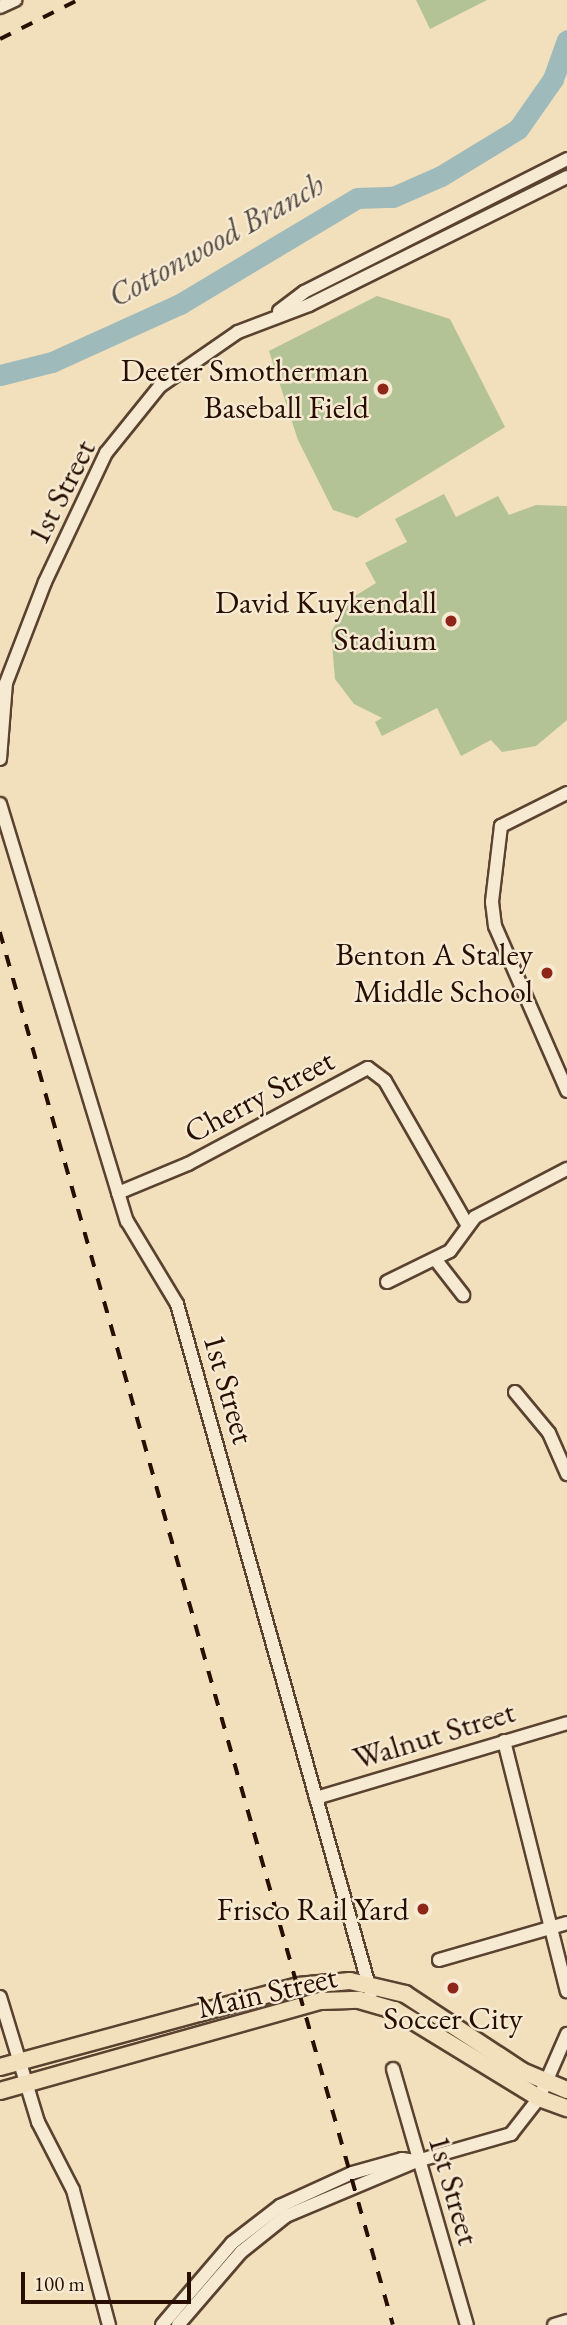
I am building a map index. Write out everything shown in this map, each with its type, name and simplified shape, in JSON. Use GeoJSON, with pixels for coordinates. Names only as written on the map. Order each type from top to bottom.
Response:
{"type":"FeatureCollection","features":[{"type":"Feature","properties":{"kind":"main road","name":"Main Street"},"geometry":{"type":"LineString","coordinates":[[0,2067],[298,1986],[368,1983],[405,1994],[546,2082],[567,2090]]}},
{"type":"Feature","properties":{"kind":"main road","name":"Main Street"},"geometry":{"type":"LineString","coordinates":[[0,2091],[321,2001],[374,2003],[433,2030],[538,2098],[567,2108]]}},
{"type":"Feature","properties":{"kind":"street"},"geometry":{"type":"LineString","coordinates":[[0,7],[15,0]]}},
{"type":"Feature","properties":{"kind":"street","name":"1st Street"},"geometry":{"type":"LineString","coordinates":[[271,317],[304,292],[567,159]]}},
{"type":"Feature","properties":{"kind":"street","name":"1st Street"},"geometry":{"type":"LineString","coordinates":[[0,759],[6,683],[106,453],[160,386],[238,332],[466,228],[567,177]]}},
{"type":"Feature","properties":{"kind":"street"},"geometry":{"type":"LineString","coordinates":[[458,214],[466,228]]}},
{"type":"Feature","properties":{"kind":"street"},"geometry":{"type":"LineString","coordinates":[[567,793],[501,826],[492,901],[495,926],[567,1091]]}},
{"type":"Feature","properties":{"kind":"street","name":"1st Street"},"geometry":{"type":"LineString","coordinates":[[0,804],[118,1193],[145,1257],[177,1304],[374,2003]]}},
{"type":"Feature","properties":{"kind":"street","name":"Cherry Street"},"geometry":{"type":"LineString","coordinates":[[118,1193],[188,1164],[369,1068],[385,1081],[467,1224]]}},
{"type":"Feature","properties":{"kind":"street"},"geometry":{"type":"LineString","coordinates":[[387,1282],[435,1259],[464,1236],[467,1224],[567,1169]]}},
{"type":"Feature","properties":{"kind":"street"},"geometry":{"type":"LineString","coordinates":[[435,1259],[463,1295]]}},
{"type":"Feature","properties":{"kind":"street"},"geometry":{"type":"LineString","coordinates":[[515,1392],[549,1433],[567,1474]]}},
{"type":"Feature","properties":{"kind":"street","name":"Walnut Street"},"geometry":{"type":"LineString","coordinates":[[316,1798],[567,1723]]}},
{"type":"Feature","properties":{"kind":"street"},"geometry":{"type":"LineString","coordinates":[[505,1741],[554,1927],[567,1991]]}},
{"type":"Feature","properties":{"kind":"street"},"geometry":{"type":"LineString","coordinates":[[439,1960],[567,1923]]}},
{"type":"Feature","properties":{"kind":"street"},"geometry":{"type":"LineString","coordinates":[[0,1997],[25,2084],[73,2190],[109,2325]]}},
{"type":"Feature","properties":{"kind":"street"},"geometry":{"type":"LineString","coordinates":[[178,2325],[241,2252],[286,2216],[417,2161],[506,2137],[538,2098],[567,2034]]}},
{"type":"Feature","properties":{"kind":"street","name":"1st Street"},"geometry":{"type":"LineString","coordinates":[[393,2068],[417,2161],[467,2325]]}},
{"type":"Feature","properties":{"kind":"street"},"geometry":{"type":"LineString","coordinates":[[162,2325],[232,2243],[271,2212],[352,2173],[402,2159],[417,2161]]}},
{"type":"Feature","properties":{"kind":"street"},"geometry":{"type":"LineString","coordinates":[[554,2325],[567,2321]]}},
{"type":"Feature","properties":{"kind":"green space"},"geometry":{"type":"Polygon","coordinates":[[[416,0],[487,0],[430,29],[416,0]]]}},
{"type":"Feature","properties":{"kind":"green space","name":"Deeter Smotherman Baseball Field"},"geometry":{"type":"Polygon","coordinates":[[[377,296],[450,319],[505,427],[357,518],[333,510],[298,440],[269,351],[377,296]]]}},
{"type":"Feature","properties":{"kind":"green space","name":"David Kuykendall Stadium"},"geometry":{"type":"Polygon","coordinates":[[[444,494],[456,517],[498,496],[509,515],[536,505],[567,506],[567,720],[536,746],[502,752],[491,740],[461,756],[437,708],[382,736],[375,722],[382,718],[354,704],[335,679],[331,632],[350,599],[376,583],[365,563],[407,542],[395,519],[444,494]]]}},
{"type":"Feature","properties":{"kind":"waterway","name":"Cottonwood Branch"},"geometry":{"type":"LineString","coordinates":[[0,375],[52,362],[180,304],[357,198],[393,197],[441,176],[518,129],[553,79],[567,40]]}},
{"type":"Feature","properties":{"kind":"railway"},"geometry":{"type":"LineString","coordinates":[[0,39],[78,0]]}},
{"type":"Feature","properties":{"kind":"railway"},"geometry":{"type":"LineString","coordinates":[[0,932],[393,2325]]}},
{"type":"Feature","properties":{"kind":"place","name":"Deeter Smotherman Baseball Field"},"geometry":{"type":"Point","coordinates":[383,389]}},
{"type":"Feature","properties":{"kind":"place","name":"David Kuykendall Stadium"},"geometry":{"type":"Point","coordinates":[451,621]}},
{"type":"Feature","properties":{"kind":"place","name":"Benton A Staley Middle School"},"geometry":{"type":"Point","coordinates":[547,973]}},
{"type":"Feature","properties":{"kind":"place","name":"Frisco Rail Yard"},"geometry":{"type":"Point","coordinates":[423,1909]}},
{"type":"Feature","properties":{"kind":"place","name":"Soccer City"},"geometry":{"type":"Point","coordinates":[453,1988]}}]}
